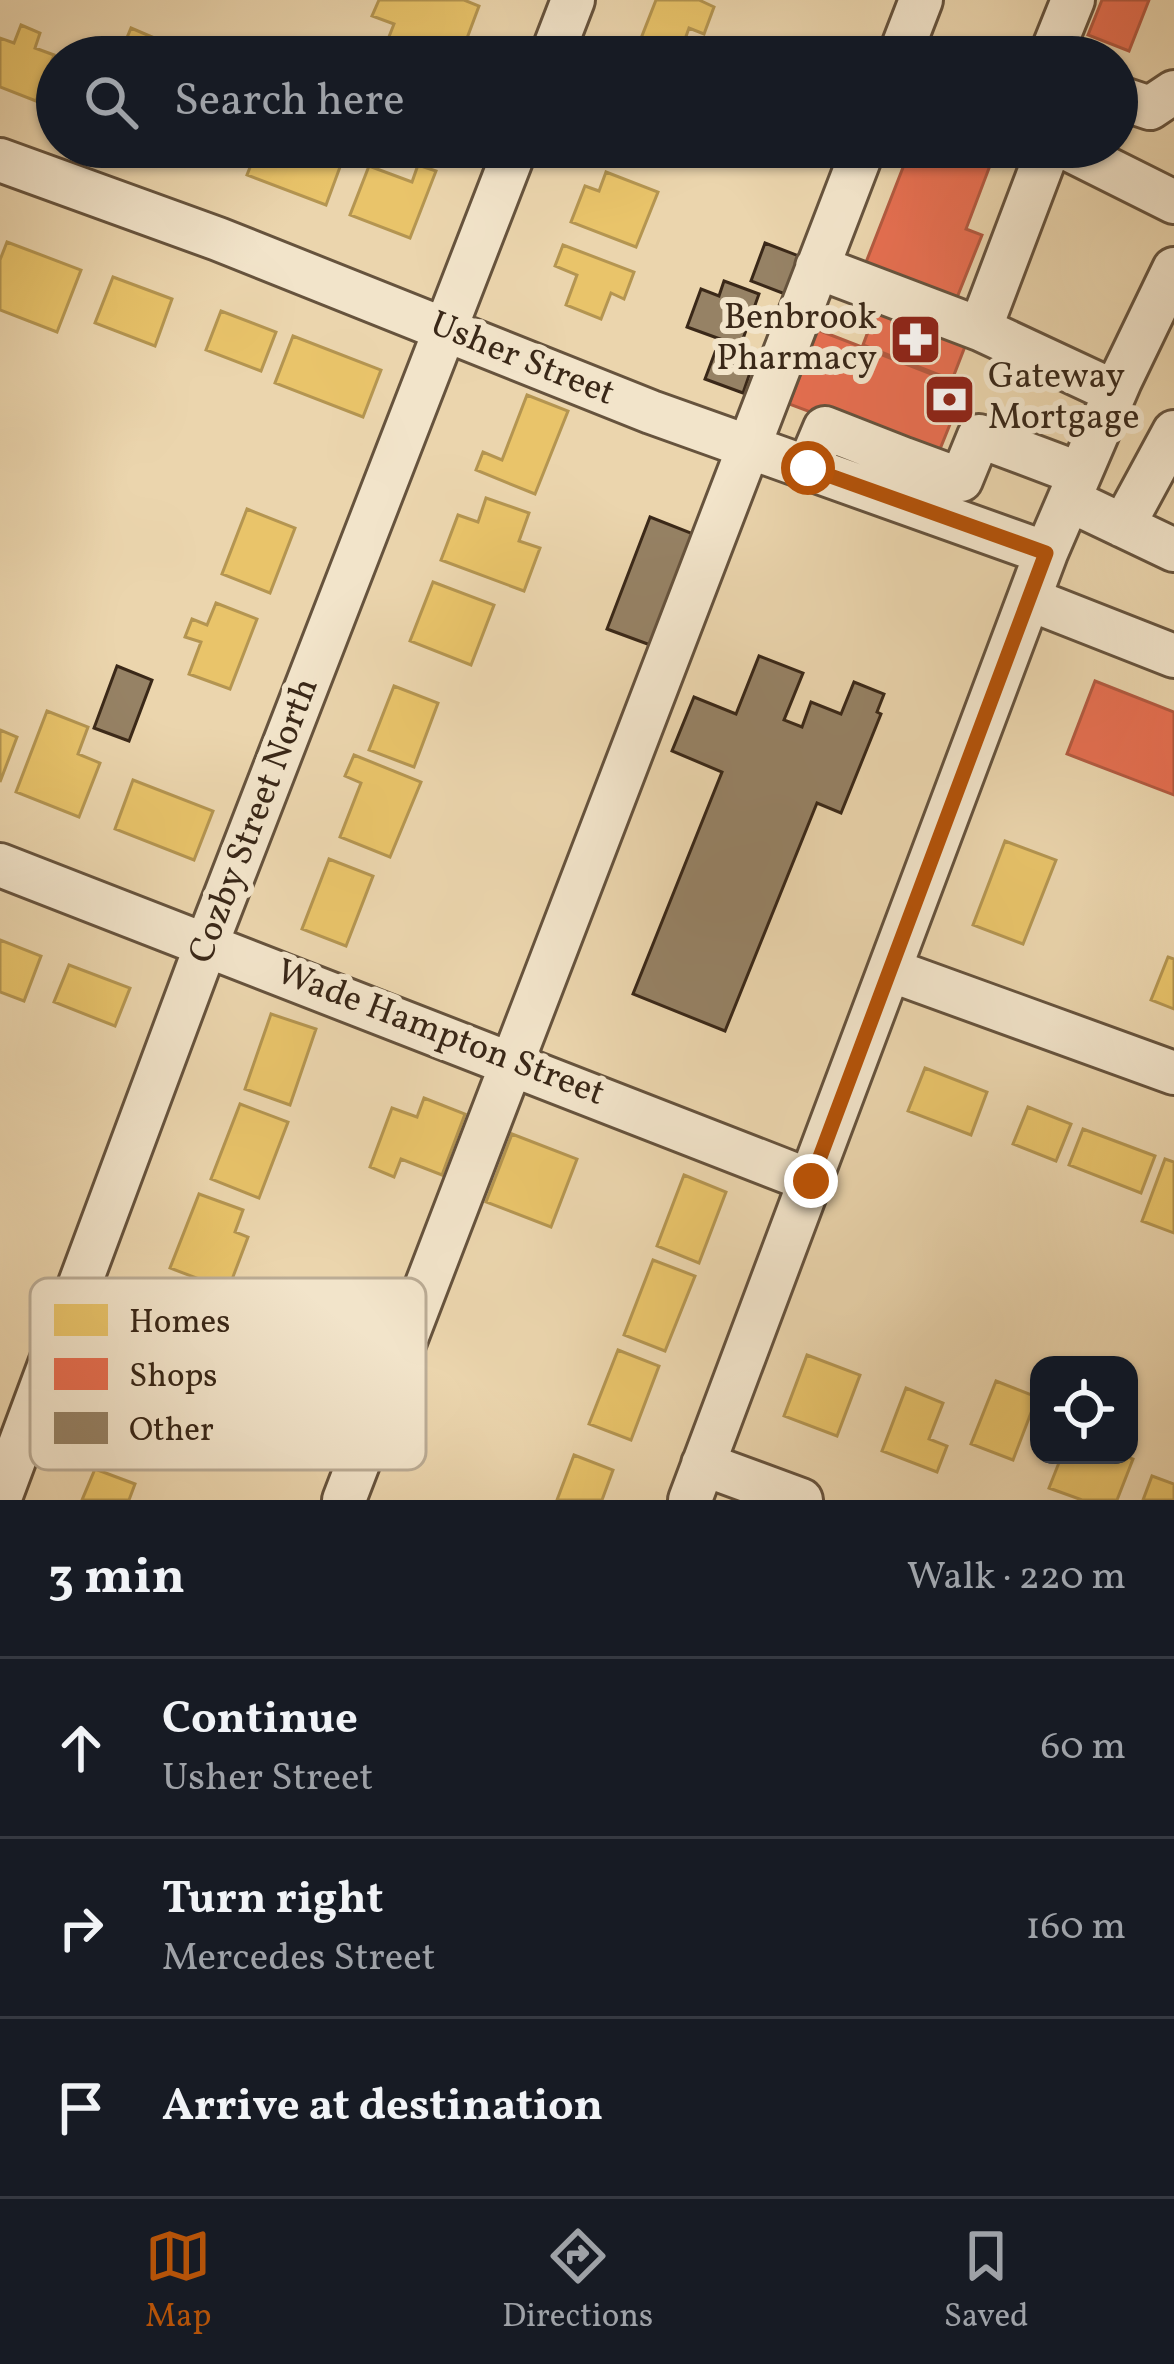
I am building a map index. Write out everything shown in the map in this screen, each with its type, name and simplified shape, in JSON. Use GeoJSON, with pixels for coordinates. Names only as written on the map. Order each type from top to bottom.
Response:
{"type":"FeatureCollection","features":[{"type":"Feature","properties":{"kind":"street"},"geometry":{"type":"LineString","coordinates":[[559,36],[573,0]]}},
{"type":"Feature","properties":{"kind":"street"},"geometry":{"type":"LineString","coordinates":[[907,36],[921,0]]}},
{"type":"Feature","properties":{"kind":"street"},"geometry":{"type":"LineString","coordinates":[[1058,36],[1073,0]]}},
{"type":"Feature","properties":{"kind":"street"},"geometry":{"type":"LineString","coordinates":[[1138,104],[1150,108],[1174,92]]}},
{"type":"Feature","properties":{"kind":"street","name":"Usher Street"},"geometry":{"type":"LineString","coordinates":[[0,160],[218,239],[808,468],[896,477],[1046,553]]}},
{"type":"Feature","properties":{"kind":"street","name":"Cozby Street North"},"geometry":{"type":"LineString","coordinates":[[82,1278],[508,168]]}},
{"type":"Feature","properties":{"kind":"street"},"geometry":{"type":"LineString","coordinates":[[426,1287],[856,168]]}},
{"type":"Feature","properties":{"kind":"street"},"geometry":{"type":"LineString","coordinates":[[980,329],[1041,168]]}},
{"type":"Feature","properties":{"kind":"street"},"geometry":{"type":"LineString","coordinates":[[1106,168],[1174,202]]}},
{"type":"Feature","properties":{"kind":"street"},"geometry":{"type":"LineString","coordinates":[[817,267],[980,329],[1115,392]]}},
{"type":"Feature","properties":{"kind":"street"},"geometry":{"type":"LineString","coordinates":[[800,1500],[697,1482],[1046,553],[1174,268]]}},
{"type":"Feature","properties":{"kind":"street"},"geometry":{"type":"LineString","coordinates":[[1123,526],[1174,432]]}},
{"type":"Feature","properties":{"kind":"street"},"geometry":{"type":"LineString","coordinates":[[896,477],[961,480],[979,436],[1074,486],[1123,526],[1174,550]]}},
{"type":"Feature","properties":{"kind":"street"},"geometry":{"type":"LineString","coordinates":[[1029,599],[1174,656]]}},
{"type":"Feature","properties":{"kind":"street","name":"Wade Hampton Street"},"geometry":{"type":"LineString","coordinates":[[0,865],[811,1181]]}},
{"type":"Feature","properties":{"kind":"street"},"geometry":{"type":"LineString","coordinates":[[890,970],[1174,1073]]}},
{"type":"Feature","properties":{"kind":"street","name":"Cozby Street North"},"geometry":{"type":"LineString","coordinates":[[0,1498],[30,1418]]}},
{"type":"Feature","properties":{"kind":"street"},"geometry":{"type":"LineString","coordinates":[[344,1500],[356,1470]]}},
{"type":"Feature","properties":{"kind":"building: Homes"},"geometry":{"type":"Polygon","coordinates":[[[379,0],[464,0],[479,6],[468,36],[389,36],[394,24],[372,16],[379,0]]]}},
{"type":"Feature","properties":{"kind":"building: Homes"},"geometry":{"type":"Polygon","coordinates":[[[656,0],[699,0],[714,7],[704,34],[689,28],[686,36],[642,36],[656,0]]]}},
{"type":"Feature","properties":{"kind":"building: Homes"},"geometry":{"type":"Polygon","coordinates":[[[21,25],[40,33],[35,48],[36,101],[0,87],[0,38],[14,43],[21,25]]]}},
{"type":"Feature","properties":{"kind":"building: Homes"},"geometry":{"type":"Polygon","coordinates":[[[250,168],[340,168],[326,205],[247,175],[250,168]]]}},
{"type":"Feature","properties":{"kind":"building: Homes"},"geometry":{"type":"Polygon","coordinates":[[[368,168],[412,182],[417,168],[436,171],[410,238],[350,215],[368,168]]]}},
{"type":"Feature","properties":{"kind":"building: Homes"},"geometry":{"type":"Polygon","coordinates":[[[606,172],[658,192],[636,247],[571,222],[585,186],[599,191],[606,172]]]}},
{"type":"Feature","properties":{"kind":"building: Homes"},"geometry":{"type":"Polygon","coordinates":[[[7,242],[81,270],[57,332],[0,310],[0,260],[7,242]]]}},
{"type":"Feature","properties":{"kind":"building: Homes"},"geometry":{"type":"Polygon","coordinates":[[[563,245],[634,272],[624,299],[611,293],[601,319],[566,305],[577,275],[555,266],[563,245]]]}},
{"type":"Feature","properties":{"kind":"building: Homes"},"geometry":{"type":"Polygon","coordinates":[[[113,277],[172,299],[155,346],[95,323],[113,277]]]}},
{"type":"Feature","properties":{"kind":"building: Homes"},"geometry":{"type":"Polygon","coordinates":[[[221,311],[276,332],[261,371],[206,350],[221,311]]]}},
{"type":"Feature","properties":{"kind":"building: Homes"},"geometry":{"type":"Polygon","coordinates":[[[293,336],[381,370],[363,417],[275,383],[293,336]]]}},
{"type":"Feature","properties":{"kind":"building: Homes"},"geometry":{"type":"Polygon","coordinates":[[[527,395],[568,411],[535,494],[476,470],[483,452],[502,460],[527,395]]]}},
{"type":"Feature","properties":{"kind":"building: Homes"},"geometry":{"type":"Polygon","coordinates":[[[486,498],[529,513],[519,541],[540,548],[524,591],[441,560],[458,515],[478,522],[486,498]]]}},
{"type":"Feature","properties":{"kind":"building: Homes"},"geometry":{"type":"Polygon","coordinates":[[[247,509],[295,528],[270,593],[222,574],[247,509]]]}},
{"type":"Feature","properties":{"kind":"building: Homes"},"geometry":{"type":"Polygon","coordinates":[[[433,582],[494,605],[471,665],[410,641],[433,582]]]}},
{"type":"Feature","properties":{"kind":"building: Homes"},"geometry":{"type":"Polygon","coordinates":[[[216,603],[257,619],[230,689],[189,674],[201,642],[185,637],[192,619],[207,625],[216,603]]]}},
{"type":"Feature","properties":{"kind":"building: Homes"},"geometry":{"type":"Polygon","coordinates":[[[394,686],[438,703],[414,767],[369,750],[394,686]]]}},
{"type":"Feature","properties":{"kind":"building: Homes"},"geometry":{"type":"Polygon","coordinates":[[[47,711],[88,727],[78,754],[100,763],[79,817],[16,792],[47,711]]]}},
{"type":"Feature","properties":{"kind":"building: Homes"},"geometry":{"type":"Polygon","coordinates":[[[0,730],[17,737],[0,782],[0,730]]]}},
{"type":"Feature","properties":{"kind":"building: Homes"},"geometry":{"type":"Polygon","coordinates":[[[354,755],[421,782],[390,857],[340,837],[361,783],[345,776],[354,755]]]}},
{"type":"Feature","properties":{"kind":"building: Homes"},"geometry":{"type":"Polygon","coordinates":[[[133,780],[213,811],[194,860],[115,829],[133,780]]]}},
{"type":"Feature","properties":{"kind":"building: Homes"},"geometry":{"type":"Polygon","coordinates":[[[1005,841],[1056,860],[1023,944],[973,925],[1005,841]]]}},
{"type":"Feature","properties":{"kind":"building: Homes"},"geometry":{"type":"Polygon","coordinates":[[[329,859],[373,876],[346,946],[302,929],[329,859]]]}},
{"type":"Feature","properties":{"kind":"building: Homes"},"geometry":{"type":"Polygon","coordinates":[[[0,940],[41,956],[24,1001],[0,992],[0,940]]]}},
{"type":"Feature","properties":{"kind":"building: Homes"},"geometry":{"type":"Polygon","coordinates":[[[1168,957],[1174,959],[1174,1009],[1151,1000],[1168,957]]]}},
{"type":"Feature","properties":{"kind":"building: Homes"},"geometry":{"type":"Polygon","coordinates":[[[69,965],[130,988],[115,1026],[54,1002],[69,965]]]}},
{"type":"Feature","properties":{"kind":"building: Homes"},"geometry":{"type":"Polygon","coordinates":[[[271,1014],[316,1029],[290,1105],[245,1089],[271,1014]]]}},
{"type":"Feature","properties":{"kind":"building: Homes"},"geometry":{"type":"Polygon","coordinates":[[[925,1068],[987,1092],[971,1135],[908,1111],[925,1068]]]}},
{"type":"Feature","properties":{"kind":"building: Homes"},"geometry":{"type":"Polygon","coordinates":[[[424,1098],[465,1114],[442,1175],[401,1159],[394,1177],[370,1167],[392,1108],[417,1117],[424,1098]]]}},
{"type":"Feature","properties":{"kind":"building: Homes"},"geometry":{"type":"Polygon","coordinates":[[[240,1104],[288,1122],[259,1198],[211,1179],[240,1104]]]}},
{"type":"Feature","properties":{"kind":"building: Homes"},"geometry":{"type":"Polygon","coordinates":[[[1028,1107],[1071,1124],[1056,1161],[1013,1144],[1028,1107]]]}},
{"type":"Feature","properties":{"kind":"building: Homes"},"geometry":{"type":"Polygon","coordinates":[[[1083,1129],[1155,1156],[1141,1193],[1069,1165],[1083,1129]]]}},
{"type":"Feature","properties":{"kind":"building: Homes"},"geometry":{"type":"Polygon","coordinates":[[[512,1134],[577,1159],[551,1227],[486,1202],[512,1134]]]}},
{"type":"Feature","properties":{"kind":"building: Homes"},"geometry":{"type":"Polygon","coordinates":[[[1165,1159],[1174,1162],[1174,1233],[1142,1221],[1165,1159]]]}},
{"type":"Feature","properties":{"kind":"building: Homes"},"geometry":{"type":"Polygon","coordinates":[[[684,1175],[726,1192],[699,1263],[657,1246],[684,1175]]]}},
{"type":"Feature","properties":{"kind":"building: Homes"},"geometry":{"type":"Polygon","coordinates":[[[199,1194],[243,1210],[235,1232],[248,1237],[233,1278],[196,1278],[170,1268],[199,1194]]]}},
{"type":"Feature","properties":{"kind":"building: Homes"},"geometry":{"type":"Polygon","coordinates":[[[653,1260],[695,1276],[665,1351],[624,1335],[653,1260]]]}},
{"type":"Feature","properties":{"kind":"building: Homes"},"geometry":{"type":"Polygon","coordinates":[[[618,1350],[659,1366],[631,1440],[589,1424],[618,1350]]]}},
{"type":"Feature","properties":{"kind":"building: Homes"},"geometry":{"type":"Polygon","coordinates":[[[807,1355],[860,1375],[837,1436],[784,1416],[807,1355]]]}},
{"type":"Feature","properties":{"kind":"building: Homes"},"geometry":{"type":"Polygon","coordinates":[[[996,1381],[1030,1394],[1030,1415],[1013,1460],[971,1444],[996,1381]]]}},
{"type":"Feature","properties":{"kind":"building: Homes"},"geometry":{"type":"Polygon","coordinates":[[[906,1388],[943,1403],[929,1439],[947,1446],[937,1472],[882,1451],[906,1388]]]}},
{"type":"Feature","properties":{"kind":"building: Homes"},"geometry":{"type":"Polygon","coordinates":[[[574,1455],[613,1470],[602,1500],[557,1500],[574,1455]]]}},
{"type":"Feature","properties":{"kind":"building: Homes"},"geometry":{"type":"Polygon","coordinates":[[[1058,1464],[1131,1464],[1117,1500],[1082,1500],[1049,1488],[1058,1464]]]}},
{"type":"Feature","properties":{"kind":"building: Homes"},"geometry":{"type":"Polygon","coordinates":[[[95,1470],[135,1484],[129,1500],[82,1500],[95,1470]]]}},
{"type":"Feature","properties":{"kind":"building: Homes"},"geometry":{"type":"Polygon","coordinates":[[[1152,1476],[1174,1484],[1174,1500],[1143,1500],[1152,1476]]]}},
{"type":"Feature","properties":{"kind":"building: Shops"},"geometry":{"type":"Polygon","coordinates":[[[1102,0],[1149,0],[1135,36],[1088,35],[1102,0]]]}},
{"type":"Feature","properties":{"kind":"building: Shops"},"geometry":{"type":"Polygon","coordinates":[[[903,168],[989,168],[966,229],[982,235],[954,305],[863,270],[903,168]]]}},
{"type":"Feature","properties":{"kind":"building: Shops","name":"Benbrook Pharmacy"},"geometry":{"type":"Polygon","coordinates":[[[880,300],[969,336],[952,380],[863,345],[880,300]]]}},
{"type":"Feature","properties":{"kind":"building: Shops"},"geometry":{"type":"Polygon","coordinates":[[[818,330],[965,387],[936,459],[789,404],[818,330]]]}},
{"type":"Feature","properties":{"kind":"building: Shops"},"geometry":{"type":"Polygon","coordinates":[[[1095,681],[1174,712],[1174,795],[1067,754],[1095,681]]]}},
{"type":"Feature","properties":{"kind":"building: Other"},"geometry":{"type":"Polygon","coordinates":[[[765,243],[799,256],[785,294],[751,281],[765,243]]]}},
{"type":"Feature","properties":{"kind":"building: Other"},"geometry":{"type":"Polygon","coordinates":[[[724,281],[759,294],[734,364],[751,370],[743,393],[705,379],[720,339],[687,327],[701,289],[719,296],[724,281]]]}},
{"type":"Feature","properties":{"kind":"building: Other"},"geometry":{"type":"Polygon","coordinates":[[[650,517],[696,535],[653,646],[607,629],[650,517]]]}},
{"type":"Feature","properties":{"kind":"building: Other"},"geometry":{"type":"Polygon","coordinates":[[[759,656],[803,673],[784,720],[802,727],[811,702],[841,714],[854,682],[884,694],[877,712],[881,714],[841,813],[817,803],[725,1031],[633,994],[722,772],[672,751],[694,697],[736,714],[759,656]]]}},
{"type":"Feature","properties":{"kind":"building: Other"},"geometry":{"type":"Polygon","coordinates":[[[117,666],[152,680],[129,741],[94,728],[117,666]]]}},
{"type":"Feature","properties":{"kind":"place","name":"Benbrook Pharmacy"},"geometry":{"type":"Point","coordinates":[916,340]}},
{"type":"Feature","properties":{"kind":"place","name":"Gateway Mortgage"},"geometry":{"type":"Point","coordinates":[949,399]}},
{"type":"Feature","properties":{"kind":"route"},"geometry":{"type":"LineString","coordinates":[[808,468],[1046,553],[811,1181]]}}]}
